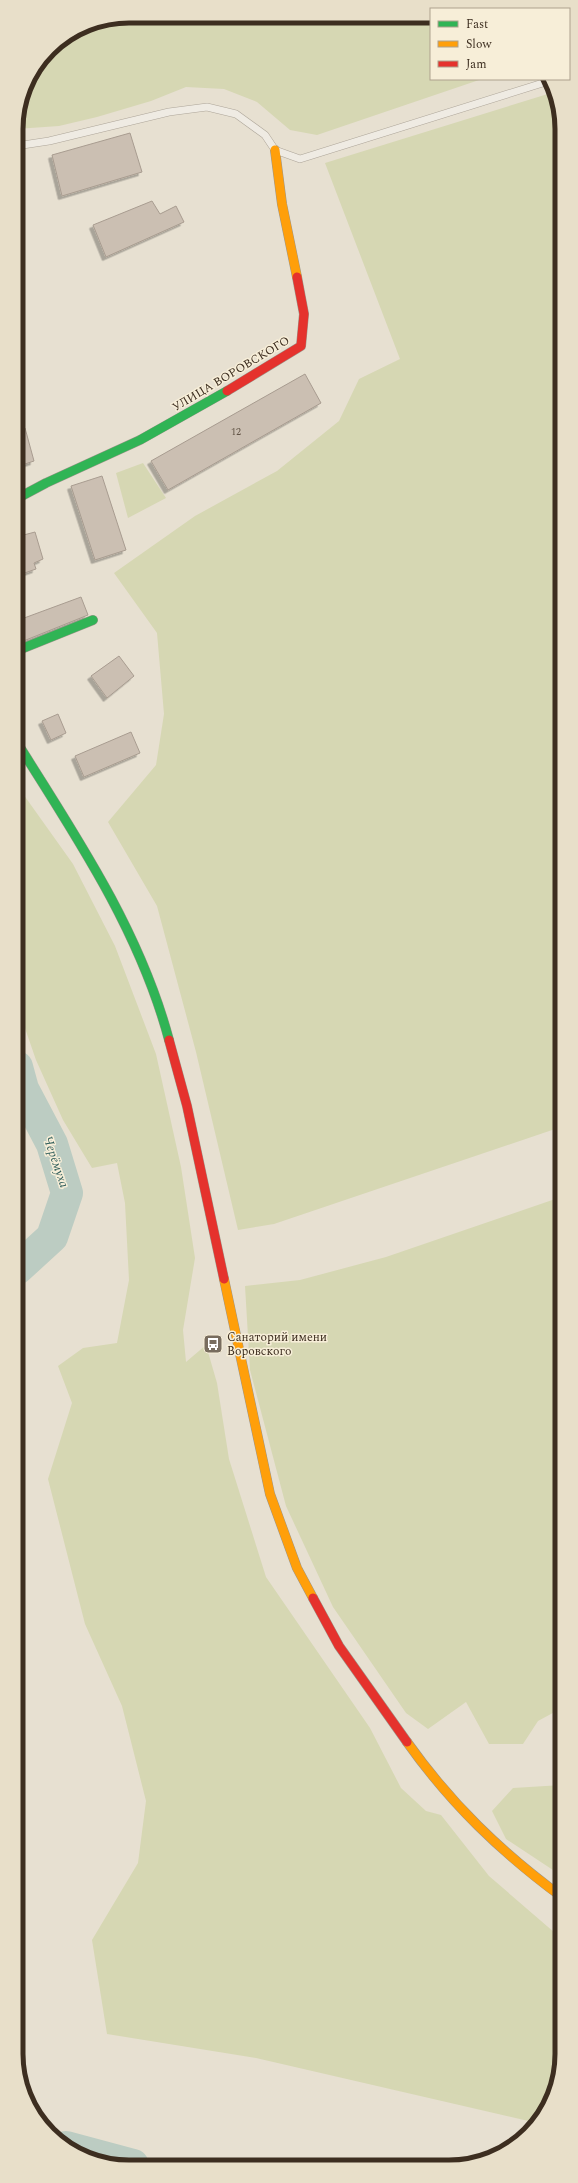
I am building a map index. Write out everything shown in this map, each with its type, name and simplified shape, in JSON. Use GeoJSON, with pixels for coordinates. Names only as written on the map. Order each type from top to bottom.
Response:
{"type":"FeatureCollection","features":[{"type":"Feature","properties":{"kind":"main road","name":"УЛИЦА ВОРОВСКОГО"},"geometry":{"type":"LineString","coordinates":[[23,496],[40,486],[123,448],[201,408],[301,346],[304,314],[282,204],[275,150]]}},
{"type":"Feature","properties":{"kind":"main road"},"geometry":{"type":"LineString","coordinates":[[23,648],[93,620]]}},
{"type":"Feature","properties":{"kind":"main road"},"geometry":{"type":"LineString","coordinates":[[23,752],[76,837],[128,928],[162,1013],[189,1113],[270,1494],[297,1568],[339,1646],[430,1775],[475,1825],[527,1871],[555,1892]]}},
{"type":"Feature","properties":{"kind":"lane"},"geometry":{"type":"LineString","coordinates":[[23,145],[49,141],[169,112],[207,107],[236,114],[265,135],[275,150],[300,159],[544,83]]}},
{"type":"Feature","properties":{"kind":"green space"},"geometry":{"type":"Polygon","coordinates":[[[122,23],[430,23],[430,80],[479,80],[317,135],[290,130],[257,102],[224,89],[186,87],[151,101],[97,117],[59,126],[23,129],[27,102],[34,82],[41,70],[59,49],[76,37],[95,29],[122,23]]]}},
{"type":"Feature","properties":{"kind":"green space"},"geometry":{"type":"Polygon","coordinates":[[[549,94],[553,109],[555,129],[555,1129],[274,1224],[238,1230],[196,1052],[157,906],[108,822],[156,765],[164,714],[157,633],[114,573],[195,516],[277,471],[339,421],[359,379],[400,359],[325,163],[549,94]]]}},
{"type":"Feature","properties":{"kind":"green space"},"geometry":{"type":"Polygon","coordinates":[[[143,463],[166,498],[128,518],[116,473],[143,463]]]}},
{"type":"Feature","properties":{"kind":"green space"},"geometry":{"type":"Polygon","coordinates":[[[23,794],[73,864],[115,946],[156,1054],[181,1167],[195,1258],[183,1330],[186,1362],[206,1345],[217,1383],[229,1459],[266,1577],[370,1728],[401,1788],[426,1811],[441,1815],[489,1876],[555,1933],[555,2061],[547,2094],[541,2107],[531,2122],[256,2058],[107,2034],[92,1940],[138,1863],[146,1801],[122,1706],[85,1624],[48,1479],[72,1403],[58,1366],[83,1348],[117,1343],[129,1280],[125,1203],[117,1163],[92,1168],[63,1120],[36,1060],[23,1022],[23,794]]]}},
{"type":"Feature","properties":{"kind":"green space"},"geometry":{"type":"Polygon","coordinates":[[[555,1199],[555,1712],[538,1721],[523,1744],[489,1744],[466,1702],[428,1729],[406,1713],[333,1607],[286,1506],[250,1370],[245,1286],[300,1280],[386,1257],[555,1199]]]}},
{"type":"Feature","properties":{"kind":"green space"},"geometry":{"type":"Polygon","coordinates":[[[555,1785],[555,1871],[506,1839],[492,1811],[513,1788],[555,1785]]]}},
{"type":"Feature","properties":{"kind":"building"},"geometry":{"type":"Polygon","coordinates":[[[130,133],[142,172],[62,196],[52,155],[130,133]]]}},
{"type":"Feature","properties":{"kind":"building"},"geometry":{"type":"Polygon","coordinates":[[[152,201],[160,214],[176,206],[184,222],[106,257],[93,225],[152,201]]]}},
{"type":"Feature","properties":{"kind":"building"},"geometry":{"type":"Polygon","coordinates":[[[305,374],[321,403],[168,490],[151,461],[305,374]]]}},
{"type":"Feature","properties":{"kind":"building"},"geometry":{"type":"Polygon","coordinates":[[[23,428],[25,428],[34,461],[23,465],[23,428]]]}},
{"type":"Feature","properties":{"kind":"building"},"geometry":{"type":"Polygon","coordinates":[[[102,476],[126,550],[95,560],[71,486],[102,476]]]}},
{"type":"Feature","properties":{"kind":"building"},"geometry":{"type":"Polygon","coordinates":[[[35,532],[43,559],[34,563],[36,569],[23,574],[23,535],[35,532]]]}},
{"type":"Feature","properties":{"kind":"building"},"geometry":{"type":"Polygon","coordinates":[[[81,597],[88,615],[23,641],[23,618],[81,597]]]}},
{"type":"Feature","properties":{"kind":"building"},"geometry":{"type":"Polygon","coordinates":[[[119,656],[134,676],[107,698],[91,676],[119,656]]]}},
{"type":"Feature","properties":{"kind":"building"},"geometry":{"type":"Polygon","coordinates":[[[58,714],[66,733],[51,740],[42,721],[58,714]]]}},
{"type":"Feature","properties":{"kind":"building"},"geometry":{"type":"Polygon","coordinates":[[[131,732],[140,753],[84,777],[75,756],[131,732]]]}},
{"type":"Feature","properties":{"kind":"waterway","name":"Черёмуха"},"geometry":{"type":"LineString","coordinates":[[23,1089],[52,1144],[67,1193],[52,1237],[23,1264]]}},
{"type":"Feature","properties":{"kind":"traffic: fast"},"geometry":{"type":"LineString","coordinates":[[23,495],[46,483],[140,440],[227,391]]}},
{"type":"Feature","properties":{"kind":"traffic: fast"},"geometry":{"type":"LineString","coordinates":[[23,648],[93,620]]}},
{"type":"Feature","properties":{"kind":"traffic: fast"},"geometry":{"type":"LineString","coordinates":[[23,752],[83,849],[124,923],[157,1000],[169,1040]]}},
{"type":"Feature","properties":{"kind":"traffic: slow"},"geometry":{"type":"LineString","coordinates":[[275,150],[282,204],[297,277]]}},
{"type":"Feature","properties":{"kind":"traffic: slow"},"geometry":{"type":"LineString","coordinates":[[224,1279],[270,1494],[297,1568],[313,1598]]}},
{"type":"Feature","properties":{"kind":"traffic: slow"},"geometry":{"type":"LineString","coordinates":[[407,1742],[441,1786],[478,1826],[518,1863],[555,1892]]}},
{"type":"Feature","properties":{"kind":"traffic: jam"},"geometry":{"type":"LineString","coordinates":[[227,391],[301,346],[304,314],[297,277]]}},
{"type":"Feature","properties":{"kind":"traffic: jam"},"geometry":{"type":"LineString","coordinates":[[169,1040],[187,1106],[224,1279]]}},
{"type":"Feature","properties":{"kind":"traffic: jam"},"geometry":{"type":"LineString","coordinates":[[313,1598],[339,1646],[407,1742]]}},
{"type":"Feature","properties":{"kind":"place","name":"Санаторий имени Воровского"},"geometry":{"type":"Point","coordinates":[213,1344]}}]}
